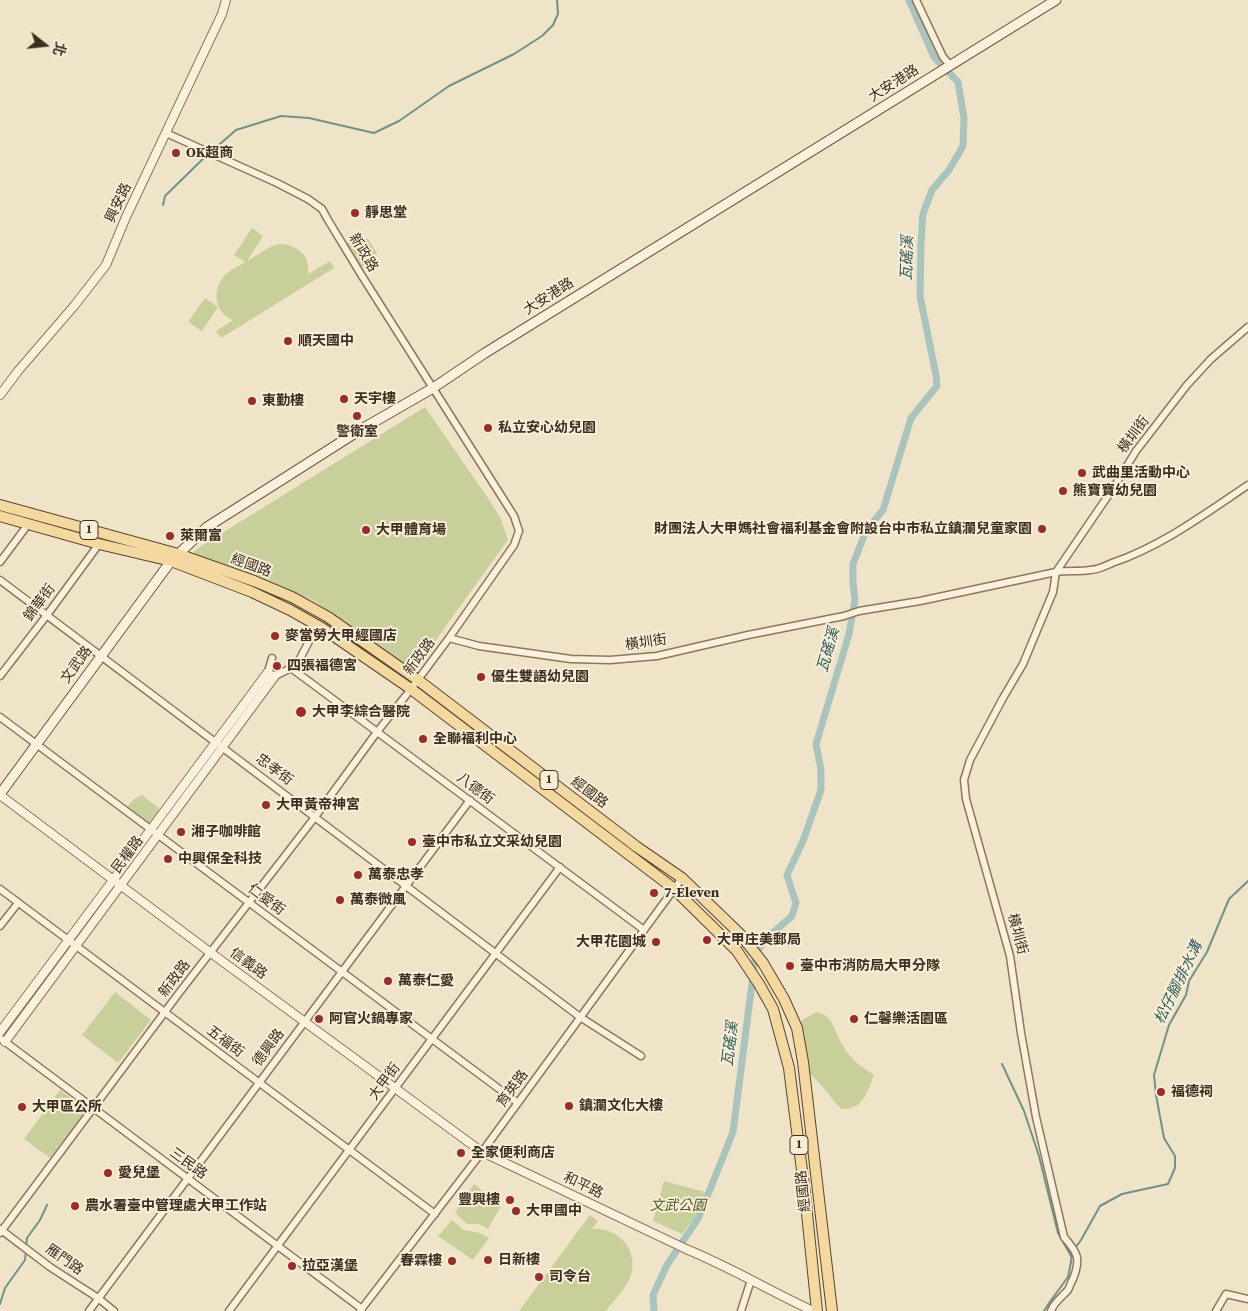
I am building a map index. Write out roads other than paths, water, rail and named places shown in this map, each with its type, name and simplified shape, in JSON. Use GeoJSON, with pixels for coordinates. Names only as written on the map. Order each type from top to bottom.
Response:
{"type":"FeatureCollection","features":[{"type":"Feature","properties":{"kind":"main road"},"geometry":{"type":"LineString","coordinates":[[950,65],[1056,0]]}},
{"type":"Feature","properties":{"kind":"main road","name":"大安港路"},"geometry":{"type":"LineString","coordinates":[[174,558],[206,526],[360,430],[433,388],[486,353],[950,65]]}},
{"type":"Feature","properties":{"kind":"main road","name":"經國路"},"geometry":{"type":"LineString","coordinates":[[0,505],[30,519],[99,544],[174,558],[290,610],[317,626],[411,690],[674,888],[734,948],[750,970],[773,1009],[789,1068],[818,1311]]}},
{"type":"Feature","properties":{"kind":"main road","name":"經國路"},"geometry":{"type":"LineString","coordinates":[[0,516],[30,519],[174,558],[254,581],[292,597],[328,617],[418,680],[637,847],[682,878],[753,949],[784,998],[797,1028],[803,1062],[832,1311]]}},
{"type":"Feature","properties":{"kind":"main road","name":"文武路"},"geometry":{"type":"LineString","coordinates":[[0,794],[174,558]]}},
{"type":"Feature","properties":{"kind":"street","name":"興安路"},"geometry":{"type":"LineString","coordinates":[[0,395],[106,265],[126,217],[222,14],[226,0]]}},
{"type":"Feature","properties":{"kind":"street"},"geometry":{"type":"LineString","coordinates":[[916,0],[943,57],[950,65]]}},
{"type":"Feature","properties":{"kind":"street","name":"新政路"},"geometry":{"type":"LineString","coordinates":[[1,1231],[179,993],[411,690],[514,545],[519,531],[514,516],[362,276],[322,208],[277,183],[166,132]]}},
{"type":"Feature","properties":{"kind":"street","name":"橫圳街"},"geometry":{"type":"LineString","coordinates":[[1052,1311],[1053,1306],[1069,1288],[1077,1269],[1077,1256],[1064,1236],[1038,1126],[1021,1033],[1010,956],[966,799],[964,780],[970,760],[1003,698],[1024,664],[1053,592],[1056,572],[1140,446],[1187,385],[1212,359],[1248,327]]}},
{"type":"Feature","properties":{"kind":"street"},"geometry":{"type":"LineString","coordinates":[[1056,572],[1092,570],[1132,556],[1184,527],[1248,485]]}},
{"type":"Feature","properties":{"kind":"street"},"geometry":{"type":"LineString","coordinates":[[0,562],[30,519]]}},
{"type":"Feature","properties":{"kind":"street","name":"錦華街"},"geometry":{"type":"LineString","coordinates":[[0,676],[99,544]]}},
{"type":"Feature","properties":{"kind":"street","name":"橫圳街"},"geometry":{"type":"LineString","coordinates":[[449,638],[479,646],[571,659],[610,660],[657,656],[748,635],[844,616],[859,611],[920,601],[1056,572]]}},
{"type":"Feature","properties":{"kind":"street","name":"忠孝街"},"geometry":{"type":"LineString","coordinates":[[0,580],[580,1017],[641,1056]]}},
{"type":"Feature","properties":{"kind":"street"},"geometry":{"type":"LineString","coordinates":[[272,658],[272,674],[293,669],[317,626]]}},
{"type":"Feature","properties":{"kind":"street","name":"八德街"},"geometry":{"type":"LineString","coordinates":[[293,669],[644,930]]}},
{"type":"Feature","properties":{"kind":"street","name":"民權路"},"geometry":{"type":"LineString","coordinates":[[0,1032],[151,829],[219,745],[272,674]]}},
{"type":"Feature","properties":{"kind":"street","name":"仁愛街"},"geometry":{"type":"LineString","coordinates":[[0,716],[518,1103]]}},
{"type":"Feature","properties":{"kind":"street","name":"民權路"},"geometry":{"type":"LineString","coordinates":[[2,1043],[158,835],[219,745]]}},
{"type":"Feature","properties":{"kind":"street","name":"信義路"},"geometry":{"type":"LineString","coordinates":[[0,794],[211,953],[482,1152]]}},
{"type":"Feature","properties":{"kind":"street","name":"德興路"},"geometry":{"type":"LineString","coordinates":[[88,1311],[470,800]]}},
{"type":"Feature","properties":{"kind":"street","name":"大甲街"},"geometry":{"type":"LineString","coordinates":[[229,1311],[560,868]]}},
{"type":"Feature","properties":{"kind":"street","name":"育英路"},"geometry":{"type":"LineString","coordinates":[[361,1310],[482,1152],[682,878]]}},
{"type":"Feature","properties":{"kind":"street","name":"五福街"},"geometry":{"type":"LineString","coordinates":[[0,889],[435,1214]]}},
{"type":"Feature","properties":{"kind":"street"},"geometry":{"type":"LineString","coordinates":[[0,926],[18,903]]}},
{"type":"Feature","properties":{"kind":"street","name":"三民路"},"geometry":{"type":"LineString","coordinates":[[2,1043],[44,1070],[93,1109],[361,1310]]}},
{"type":"Feature","properties":{"kind":"street","name":"和平路"},"geometry":{"type":"LineString","coordinates":[[482,1152],[686,1249],[709,1258],[751,1280]]}},
{"type":"Feature","properties":{"kind":"street","name":"雁門路"},"geometry":{"type":"LineString","coordinates":[[1,1231],[114,1311]]}},
{"type":"Feature","properties":{"kind":"street"},"geometry":{"type":"LineString","coordinates":[[741,1311],[751,1280],[813,1311]]}},
{"type":"Feature","properties":{"kind":"street"},"geometry":{"type":"LineString","coordinates":[[1216,1311],[1226,1294],[1248,1299]]}},
{"type":"Feature","properties":{"kind":"waterway"},"geometry":{"type":"LineString","coordinates":[[212,151],[236,130],[281,116],[309,118],[374,133],[399,121],[449,86],[514,54],[542,36],[553,25],[558,14],[557,0]]}},
{"type":"Feature","properties":{"kind":"waterway","name":"瓦磘溪"},"geometry":{"type":"LineString","coordinates":[[654,1311],[653,1295],[667,1265],[699,1217],[733,1132],[756,952],[767,938],[792,916],[796,903],[787,875],[803,841],[821,790],[821,770],[816,744],[849,634],[855,600],[853,564],[866,531],[883,510],[911,418],[937,386],[920,296],[923,214],[932,190],[949,170],[963,146],[964,118],[958,82],[934,57],[909,0]]}},
{"type":"Feature","properties":{"kind":"waterway"},"geometry":{"type":"LineString","coordinates":[[163,205],[165,196],[208,154]]}},
{"type":"Feature","properties":{"kind":"waterway","name":"松仔腳排水溝"},"geometry":{"type":"LineString","coordinates":[[1044,1311],[1068,1277],[1072,1252],[1100,1206],[1122,1194],[1168,1184],[1175,1168],[1175,1156],[1164,1138],[1154,1075],[1169,1025],[1186,995],[1189,981],[1207,952],[1229,899],[1248,881]]}},
{"type":"Feature","properties":{"kind":"waterway"},"geometry":{"type":"LineString","coordinates":[[1002,1064],[1024,1111],[1039,1156],[1058,1233],[1071,1256]]}},
{"type":"Feature","properties":{"kind":"waterway"},"geometry":{"type":"LineString","coordinates":[[26,1246],[27,1238],[40,1220],[47,1205]]}},
{"type":"Feature","properties":{"kind":"waterway"},"geometry":{"type":"LineString","coordinates":[[0,1304],[5,1288],[25,1260],[26,1251]]}},
{"type":"Feature","properties":{"kind":"place","name":"OK超商"},"geometry":{"type":"Point","coordinates":[176,153]}},
{"type":"Feature","properties":{"kind":"place","name":"靜思堂"},"geometry":{"type":"Point","coordinates":[355,213]}},
{"type":"Feature","properties":{"kind":"place","name":"順天國中"},"geometry":{"type":"Point","coordinates":[288,341]}},
{"type":"Feature","properties":{"kind":"place","name":"天宇樓"},"geometry":{"type":"Point","coordinates":[344,399]}},
{"type":"Feature","properties":{"kind":"place","name":"東勤樓"},"geometry":{"type":"Point","coordinates":[252,401]}},
{"type":"Feature","properties":{"kind":"place","name":"警衛室"},"geometry":{"type":"Point","coordinates":[357,416]}},
{"type":"Feature","properties":{"kind":"place","name":"私立安心幼兒園"},"geometry":{"type":"Point","coordinates":[488,428]}},
{"type":"Feature","properties":{"kind":"place","name":"武曲里活動中心"},"geometry":{"type":"Point","coordinates":[1082,473]}},
{"type":"Feature","properties":{"kind":"place","name":"熊寶寶幼兒園"},"geometry":{"type":"Point","coordinates":[1063,491]}},
{"type":"Feature","properties":{"kind":"place","name":"財團法人大甲媽社會福利基金會附設台中市私立鎮瀾兒童家園"},"geometry":{"type":"Point","coordinates":[1042,529]}},
{"type":"Feature","properties":{"kind":"place","name":"大甲體育場"},"geometry":{"type":"Point","coordinates":[366,530]}},
{"type":"Feature","properties":{"kind":"place","name":"萊爾富"},"geometry":{"type":"Point","coordinates":[170,536]}},
{"type":"Feature","properties":{"kind":"place","name":"麥當勞大甲經國店"},"geometry":{"type":"Point","coordinates":[275,636]}},
{"type":"Feature","properties":{"kind":"place","name":"四張福德宮"},"geometry":{"type":"Point","coordinates":[277,666]}},
{"type":"Feature","properties":{"kind":"place","name":"優生雙語幼兒園"},"geometry":{"type":"Point","coordinates":[481,677]}},
{"type":"Feature","properties":{"kind":"place","name":"大甲李綜合醫院"},"geometry":{"type":"Point","coordinates":[301,712]}},
{"type":"Feature","properties":{"kind":"place","name":"全聯福利中心"},"geometry":{"type":"Point","coordinates":[423,739]}},
{"type":"Feature","properties":{"kind":"place","name":"大甲黃帝神宮"},"geometry":{"type":"Point","coordinates":[266,805]}},
{"type":"Feature","properties":{"kind":"place","name":"湘子咖啡館"},"geometry":{"type":"Point","coordinates":[181,832]}},
{"type":"Feature","properties":{"kind":"place","name":"臺中市私立文采幼兒園"},"geometry":{"type":"Point","coordinates":[412,842]}},
{"type":"Feature","properties":{"kind":"place","name":"中興保全科技"},"geometry":{"type":"Point","coordinates":[168,859]}},
{"type":"Feature","properties":{"kind":"place","name":"萬泰忠孝"},"geometry":{"type":"Point","coordinates":[358,875]}},
{"type":"Feature","properties":{"kind":"place","name":"7-Eleven"},"geometry":{"type":"Point","coordinates":[654,893]}},
{"type":"Feature","properties":{"kind":"place","name":"萬泰微風"},"geometry":{"type":"Point","coordinates":[340,900]}},
{"type":"Feature","properties":{"kind":"place","name":"大甲庄美郵局"},"geometry":{"type":"Point","coordinates":[707,940]}},
{"type":"Feature","properties":{"kind":"place","name":"大甲花園城"},"geometry":{"type":"Point","coordinates":[656,942]}},
{"type":"Feature","properties":{"kind":"place","name":"臺中市消防局大甲分隊"},"geometry":{"type":"Point","coordinates":[790,966]}},
{"type":"Feature","properties":{"kind":"place","name":"萬泰仁愛"},"geometry":{"type":"Point","coordinates":[388,981]}},
{"type":"Feature","properties":{"kind":"place","name":"阿官火鍋專家"},"geometry":{"type":"Point","coordinates":[319,1019]}},
{"type":"Feature","properties":{"kind":"place","name":"仁馨樂活園區"},"geometry":{"type":"Point","coordinates":[854,1019]}},
{"type":"Feature","properties":{"kind":"place","name":"福德祠"},"geometry":{"type":"Point","coordinates":[1161,1092]}},
{"type":"Feature","properties":{"kind":"place","name":"鎮瀾文化大樓"},"geometry":{"type":"Point","coordinates":[569,1106]}},
{"type":"Feature","properties":{"kind":"place","name":"大甲區公所"},"geometry":{"type":"Point","coordinates":[22,1107]}},
{"type":"Feature","properties":{"kind":"place","name":"全家便利商店"},"geometry":{"type":"Point","coordinates":[461,1153]}},
{"type":"Feature","properties":{"kind":"place","name":"愛兒堡"},"geometry":{"type":"Point","coordinates":[108,1173]}},
{"type":"Feature","properties":{"kind":"place","name":"豐興樓"},"geometry":{"type":"Point","coordinates":[510,1200]}},
{"type":"Feature","properties":{"kind":"place","name":"農水署臺中管理處大甲工作站"},"geometry":{"type":"Point","coordinates":[75,1206]}},
{"type":"Feature","properties":{"kind":"place","name":"大甲國中"},"geometry":{"type":"Point","coordinates":[516,1211]}},
{"type":"Feature","properties":{"kind":"place","name":"日新樓"},"geometry":{"type":"Point","coordinates":[488,1260]}},
{"type":"Feature","properties":{"kind":"place","name":"春霖樓"},"geometry":{"type":"Point","coordinates":[452,1261]}},
{"type":"Feature","properties":{"kind":"place","name":"拉亞漢堡"},"geometry":{"type":"Point","coordinates":[292,1266]}},
{"type":"Feature","properties":{"kind":"place","name":"司令台"},"geometry":{"type":"Point","coordinates":[539,1277]}},
{"type":"Feature","properties":{"kind":"park label","name":"文武公園"},"geometry":{"type":"Point","coordinates":[678,1206]}}]}
